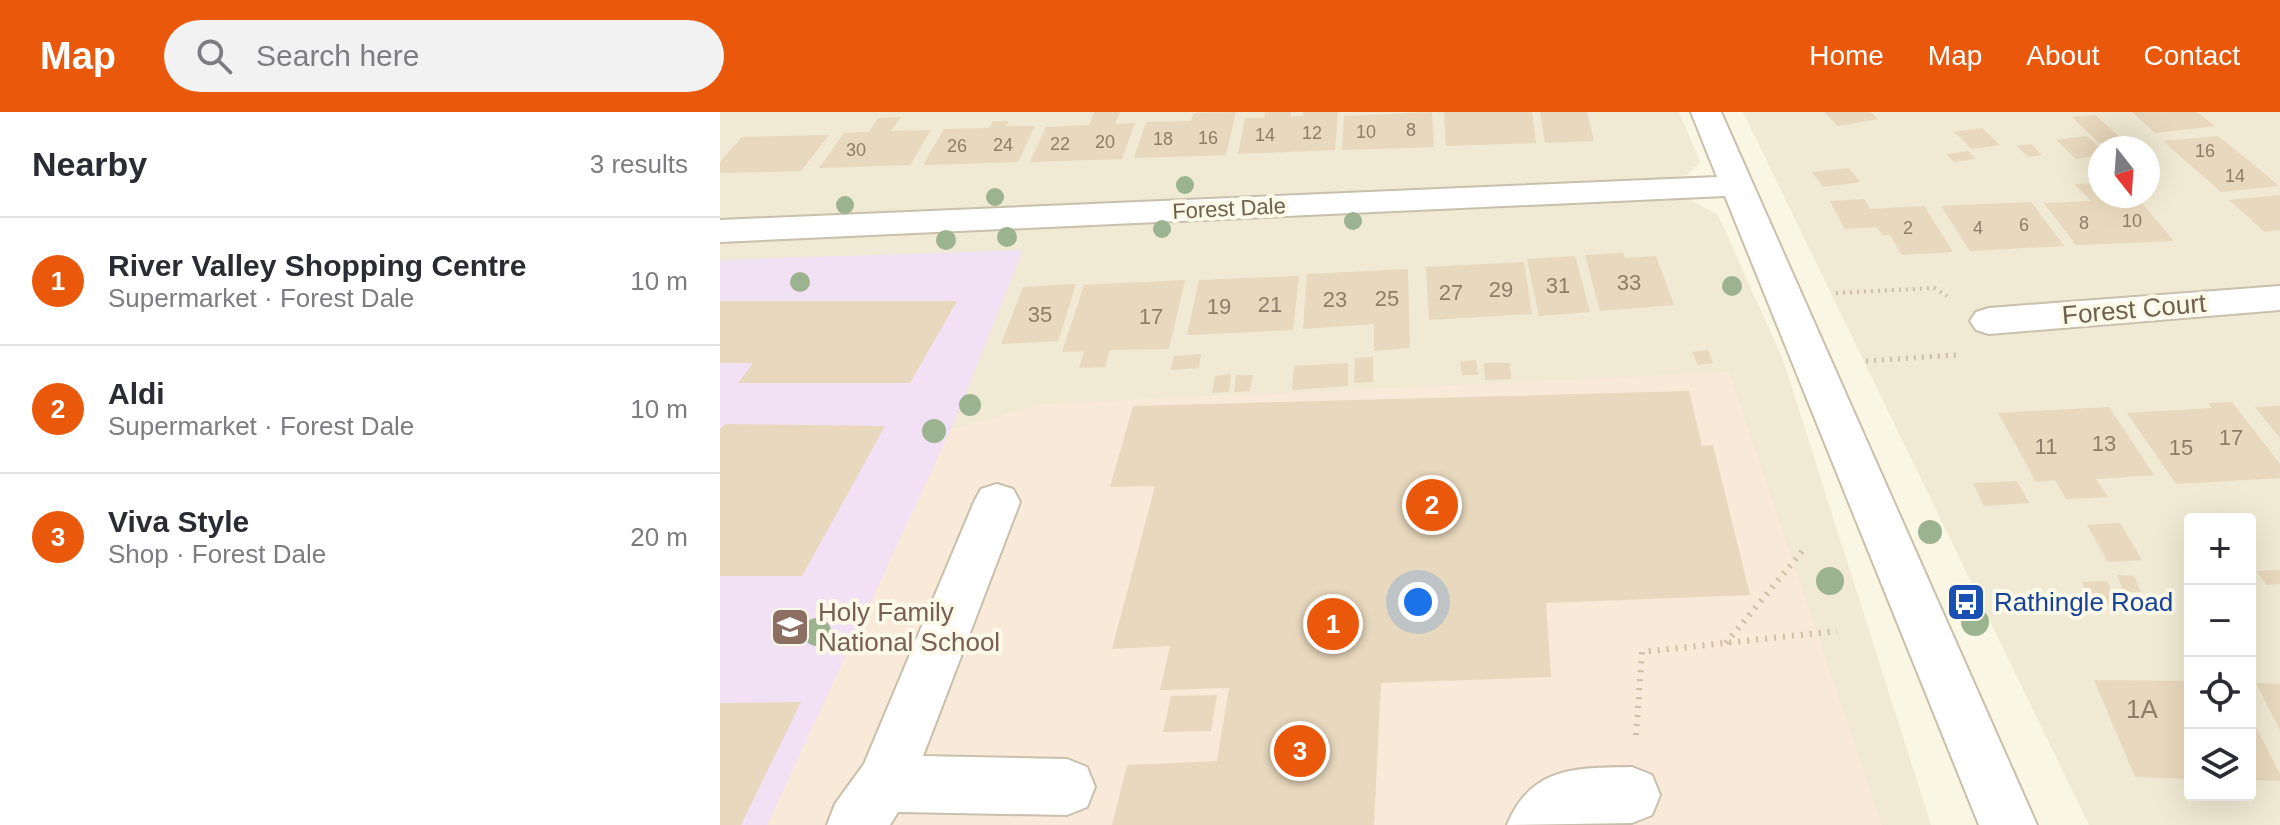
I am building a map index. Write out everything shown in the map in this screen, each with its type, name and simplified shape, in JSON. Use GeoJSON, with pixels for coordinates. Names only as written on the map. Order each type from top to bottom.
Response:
{"type":"FeatureCollection","features":[{"type":"Feature","properties":{"kind":"street"},"geometry":{"type":"LineString","coordinates":[[1706,112],[2008,825]]}},
{"type":"Feature","properties":{"kind":"street","name":"Forest Dale"},"geometry":{"type":"LineString","coordinates":[[720,231],[1737,186]]}},
{"type":"Feature","properties":{"kind":"street","name":"Forest Court"},"geometry":{"type":"LineString","coordinates":[[1989,321],[2280,298]]}},
{"type":"Feature","properties":{"kind":"street"},"geometry":{"type":"LineString","coordinates":[[997,502],[870,805],[1067,787]]}},
{"type":"Feature","properties":{"kind":"street"},"geometry":{"type":"LineString","coordinates":[[1536,825],[1543,811],[1565,798],[1632,795]]}},
{"type":"Feature","properties":{"kind":"path"},"geometry":{"type":"LineString","coordinates":[[1785,296],[1934,288],[1989,321],[1962,355],[1813,364]]}},
{"type":"Feature","properties":{"kind":"path"},"geometry":{"type":"LineString","coordinates":[[1726,643],[1804,549]]}},
{"type":"Feature","properties":{"kind":"path"},"geometry":{"type":"LineString","coordinates":[[1632,795],[1642,652],[1837,631]]}},
{"type":"Feature","properties":{"kind":"shaded area"},"geometry":{"type":"Polygon","coordinates":[[[720,112],[1679,112],[1700,162],[1672,190],[1718,215],[1783,360],[1931,825],[720,825],[720,112]]]}},
{"type":"Feature","properties":{"kind":"shaded area"},"geometry":{"type":"Polygon","coordinates":[[[1743,112],[2280,112],[2280,825],[2089,825],[1743,112]]]}},
{"type":"Feature","properties":{"kind":"shaded area","name":"Holy Family National School"},"geometry":{"type":"Polygon","coordinates":[[[1023,250],[951,429],[767,825],[720,825],[720,260],[1023,250]]]}},
{"type":"Feature","properties":{"kind":"shaded area"},"geometry":{"type":"Polygon","coordinates":[[[1729,372],[1882,825],[767,825],[951,429],[1041,404],[1729,372]]]}},
{"type":"Feature","properties":{"kind":"building"},"geometry":{"type":"Polygon","coordinates":[[[1094,112],[1120,112],[1115,124],[1135,123],[1122,159],[1030,162],[1046,127],[1089,125],[1094,112]]]}},
{"type":"Feature","properties":{"kind":"building"},"geometry":{"type":"Polygon","coordinates":[[[1236,112],[1226,155],[1134,158],[1146,122],[1191,121],[1194,113],[1236,112]]]}},
{"type":"Feature","properties":{"kind":"building"},"geometry":{"type":"Polygon","coordinates":[[[1265,112],[1291,112],[1290,117],[1303,116],[1303,112],[1338,112],[1335,150],[1238,154],[1245,118],[1264,118],[1265,112]]]}},
{"type":"Feature","properties":{"kind":"building"},"geometry":{"type":"Polygon","coordinates":[[[1432,112],[1434,147],[1342,150],[1344,116],[1432,112]]]}},
{"type":"Feature","properties":{"kind":"building"},"geometry":{"type":"Polygon","coordinates":[[[1444,112],[1532,112],[1536,143],[1446,146],[1444,112]]]}},
{"type":"Feature","properties":{"kind":"building"},"geometry":{"type":"Polygon","coordinates":[[[1540,112],[1587,112],[1594,141],[1545,143],[1540,112]]]}},
{"type":"Feature","properties":{"kind":"building"},"geometry":{"type":"Polygon","coordinates":[[[1824,112],[1870,112],[1878,119],[1838,126],[1824,112]]]}},
{"type":"Feature","properties":{"kind":"building"},"geometry":{"type":"Polygon","coordinates":[[[2132,112],[2197,112],[2215,126],[2155,133],[2132,112]]]}},
{"type":"Feature","properties":{"kind":"building"},"geometry":{"type":"Polygon","coordinates":[[[2095,115],[2119,136],[2092,136],[2072,117],[2095,115]]]}},
{"type":"Feature","properties":{"kind":"building"},"geometry":{"type":"Polygon","coordinates":[[[901,117],[891,131],[931,130],[910,165],[819,168],[844,133],[869,132],[878,118],[901,117]]]}},
{"type":"Feature","properties":{"kind":"building"},"geometry":{"type":"Polygon","coordinates":[[[993,121],[1009,121],[1006,126],[1035,126],[1018,162],[923,165],[944,129],[989,128],[993,121]]]}},
{"type":"Feature","properties":{"kind":"building"},"geometry":{"type":"Polygon","coordinates":[[[1982,128],[2000,145],[1972,149],[1954,132],[1982,128]]]}},
{"type":"Feature","properties":{"kind":"building"},"geometry":{"type":"Polygon","coordinates":[[[829,135],[801,171],[720,173],[720,162],[742,137],[829,135]]]}},
{"type":"Feature","properties":{"kind":"building"},"geometry":{"type":"Polygon","coordinates":[[[2087,136],[2088,157],[2076,159],[2056,140],[2087,136]]]}},
{"type":"Feature","properties":{"kind":"building"},"geometry":{"type":"Polygon","coordinates":[[[2218,136],[2279,186],[2221,192],[2163,141],[2218,136]]]}},
{"type":"Feature","properties":{"kind":"building"},"geometry":{"type":"Polygon","coordinates":[[[2031,144],[2042,155],[2028,157],[2017,146],[2031,144]]]}},
{"type":"Feature","properties":{"kind":"building"},"geometry":{"type":"Polygon","coordinates":[[[1968,151],[1976,159],[1954,162],[1947,154],[1968,151]]]}},
{"type":"Feature","properties":{"kind":"building"},"geometry":{"type":"Polygon","coordinates":[[[1849,168],[1860,182],[1823,187],[1812,172],[1849,168]]]}},
{"type":"Feature","properties":{"kind":"building"},"geometry":{"type":"Polygon","coordinates":[[[2088,183],[2088,198],[2074,184],[2088,183]]]}},
{"type":"Feature","properties":{"kind":"building"},"geometry":{"type":"Polygon","coordinates":[[[2280,195],[2280,230],[2265,232],[2229,200],[2280,195]]]}},
{"type":"Feature","properties":{"kind":"building"},"geometry":{"type":"Polygon","coordinates":[[[1864,199],[1870,209],[1924,206],[1953,252],[1902,255],[1890,235],[1882,235],[1877,227],[1845,229],[1830,201],[1864,199]]]}},
{"type":"Feature","properties":{"kind":"building"},"geometry":{"type":"Polygon","coordinates":[[[2088,201],[2088,208],[2146,208],[2174,241],[2076,245],[2044,203],[2088,201]]]}},
{"type":"Feature","properties":{"kind":"building"},"geometry":{"type":"Polygon","coordinates":[[[2031,202],[2064,246],[1970,251],[1941,206],[2031,202]]]}},
{"type":"Feature","properties":{"kind":"building"},"geometry":{"type":"Polygon","coordinates":[[[1623,253],[1625,258],[1656,256],[1674,305],[1600,311],[1585,255],[1623,253]]]}},
{"type":"Feature","properties":{"kind":"building"},"geometry":{"type":"Polygon","coordinates":[[[1575,256],[1590,312],[1539,316],[1527,259],[1575,256]]]}},
{"type":"Feature","properties":{"kind":"building"},"geometry":{"type":"Polygon","coordinates":[[[1524,262],[1532,314],[1429,320],[1426,267],[1524,262]]]}},
{"type":"Feature","properties":{"kind":"building"},"geometry":{"type":"Polygon","coordinates":[[[1408,269],[1410,348],[1374,351],[1374,324],[1303,329],[1307,274],[1408,269]]]}},
{"type":"Feature","properties":{"kind":"building"},"geometry":{"type":"Polygon","coordinates":[[[1299,276],[1293,330],[1187,335],[1199,280],[1299,276]]]}},
{"type":"Feature","properties":{"kind":"building"},"geometry":{"type":"Polygon","coordinates":[[[1185,280],[1169,349],[1110,350],[1105,367],[1079,368],[1084,351],[1062,352],[1084,285],[1185,280]]]}},
{"type":"Feature","properties":{"kind":"building"},"geometry":{"type":"Polygon","coordinates":[[[1076,284],[1058,341],[1001,344],[1023,287],[1076,284]]]}},
{"type":"Feature","properties":{"kind":"building"},"geometry":{"type":"Polygon","coordinates":[[[720,301],[957,301],[910,383],[738,383],[753,363],[720,363],[720,301]]]}},
{"type":"Feature","properties":{"kind":"building"},"geometry":{"type":"Polygon","coordinates":[[[1708,350],[1713,363],[1698,365],[1692,352],[1708,350]]]}},
{"type":"Feature","properties":{"kind":"building"},"geometry":{"type":"Polygon","coordinates":[[[1201,354],[1199,368],[1171,370],[1174,356],[1201,354]]]}},
{"type":"Feature","properties":{"kind":"building"},"geometry":{"type":"Polygon","coordinates":[[[1373,357],[1373,382],[1354,383],[1355,358],[1373,357]]]}},
{"type":"Feature","properties":{"kind":"building"},"geometry":{"type":"Polygon","coordinates":[[[1476,360],[1478,375],[1462,375],[1460,362],[1476,360]]]}},
{"type":"Feature","properties":{"kind":"building"},"geometry":{"type":"Polygon","coordinates":[[[1348,363],[1348,386],[1292,390],[1294,366],[1348,363]]]}},
{"type":"Feature","properties":{"kind":"building"},"geometry":{"type":"Polygon","coordinates":[[[1484,363],[1510,363],[1511,379],[1485,380],[1484,363]]]}},
{"type":"Feature","properties":{"kind":"building"},"geometry":{"type":"Polygon","coordinates":[[[1231,374],[1229,392],[1212,393],[1215,376],[1231,374]]]}},
{"type":"Feature","properties":{"kind":"building"},"geometry":{"type":"Polygon","coordinates":[[[1236,375],[1253,375],[1250,391],[1234,392],[1236,375]]]}},
{"type":"Feature","properties":{"kind":"building"},"geometry":{"type":"Polygon","coordinates":[[[1689,391],[1702,446],[1713,445],[1750,595],[1546,603],[1551,677],[1381,683],[1374,825],[1112,825],[1127,765],[1217,761],[1229,688],[1160,690],[1170,646],[1112,649],[1155,486],[1110,487],[1133,406],[1689,391]]]}},
{"type":"Feature","properties":{"kind":"building"},"geometry":{"type":"Polygon","coordinates":[[[2232,402],[2280,464],[2280,478],[2176,484],[2127,413],[2212,408],[2208,403],[2232,402]]]}},
{"type":"Feature","properties":{"kind":"building"},"geometry":{"type":"Polygon","coordinates":[[[2280,406],[2280,438],[2255,407],[2280,406]]]}},
{"type":"Feature","properties":{"kind":"building"},"geometry":{"type":"Polygon","coordinates":[[[2109,407],[2154,475],[2096,479],[2108,497],[2066,499],[2055,480],[2036,482],[1998,413],[2109,407]]]}},
{"type":"Feature","properties":{"kind":"building"},"geometry":{"type":"Polygon","coordinates":[[[725,424],[885,426],[802,576],[720,576],[720,429],[725,424]]]}},
{"type":"Feature","properties":{"kind":"building"},"geometry":{"type":"Polygon","coordinates":[[[2017,481],[2029,503],[1984,506],[1973,483],[2017,481]]]}},
{"type":"Feature","properties":{"kind":"building"},"geometry":{"type":"Polygon","coordinates":[[[2120,523],[2142,560],[2108,562],[2087,525],[2120,523]]]}},
{"type":"Feature","properties":{"kind":"building"},"geometry":{"type":"Polygon","coordinates":[[[2280,570],[2280,584],[2266,585],[2257,571],[2280,570]]]}},
{"type":"Feature","properties":{"kind":"building"},"geometry":{"type":"Polygon","coordinates":[[[2117,575],[2134,576],[2141,592],[2124,592],[2117,575]]]}},
{"type":"Feature","properties":{"kind":"building"},"geometry":{"type":"Polygon","coordinates":[[[2107,581],[2118,603],[2092,604],[2082,582],[2107,581]]]}},
{"type":"Feature","properties":{"kind":"building"},"geometry":{"type":"Polygon","coordinates":[[[2094,680],[2184,681],[2184,779],[2135,777],[2094,680]]]}},
{"type":"Feature","properties":{"kind":"building"},"geometry":{"type":"Polygon","coordinates":[[[2256,683],[2280,684],[2280,730],[2256,683]]]}},
{"type":"Feature","properties":{"kind":"building"},"geometry":{"type":"Polygon","coordinates":[[[1217,695],[1211,731],[1163,732],[1171,696],[1217,695]]]}},
{"type":"Feature","properties":{"kind":"building"},"geometry":{"type":"Polygon","coordinates":[[[801,702],[741,825],[720,825],[720,703],[801,702]]]}},
{"type":"Feature","properties":{"kind":"building"},"geometry":{"type":"Polygon","coordinates":[[[2256,728],[2280,774],[2280,781],[2256,780],[2256,728]]]}},
{"type":"Feature","properties":{"kind":"place","name":"Aldi"},"geometry":{"type":"Point","coordinates":[1432,505]}},
{"type":"Feature","properties":{"kind":"place","name":"Rathingle Road"},"geometry":{"type":"Point","coordinates":[1966,602]}},
{"type":"Feature","properties":{"kind":"place","name":"River Valley Shopping Centre"},"geometry":{"type":"Point","coordinates":[1333,624]}},
{"type":"Feature","properties":{"kind":"place","name":"Holy Family National School"},"geometry":{"type":"Point","coordinates":[790,627]}},
{"type":"Feature","properties":{"kind":"place","name":"Viva Style"},"geometry":{"type":"Point","coordinates":[1300,751]}}]}
